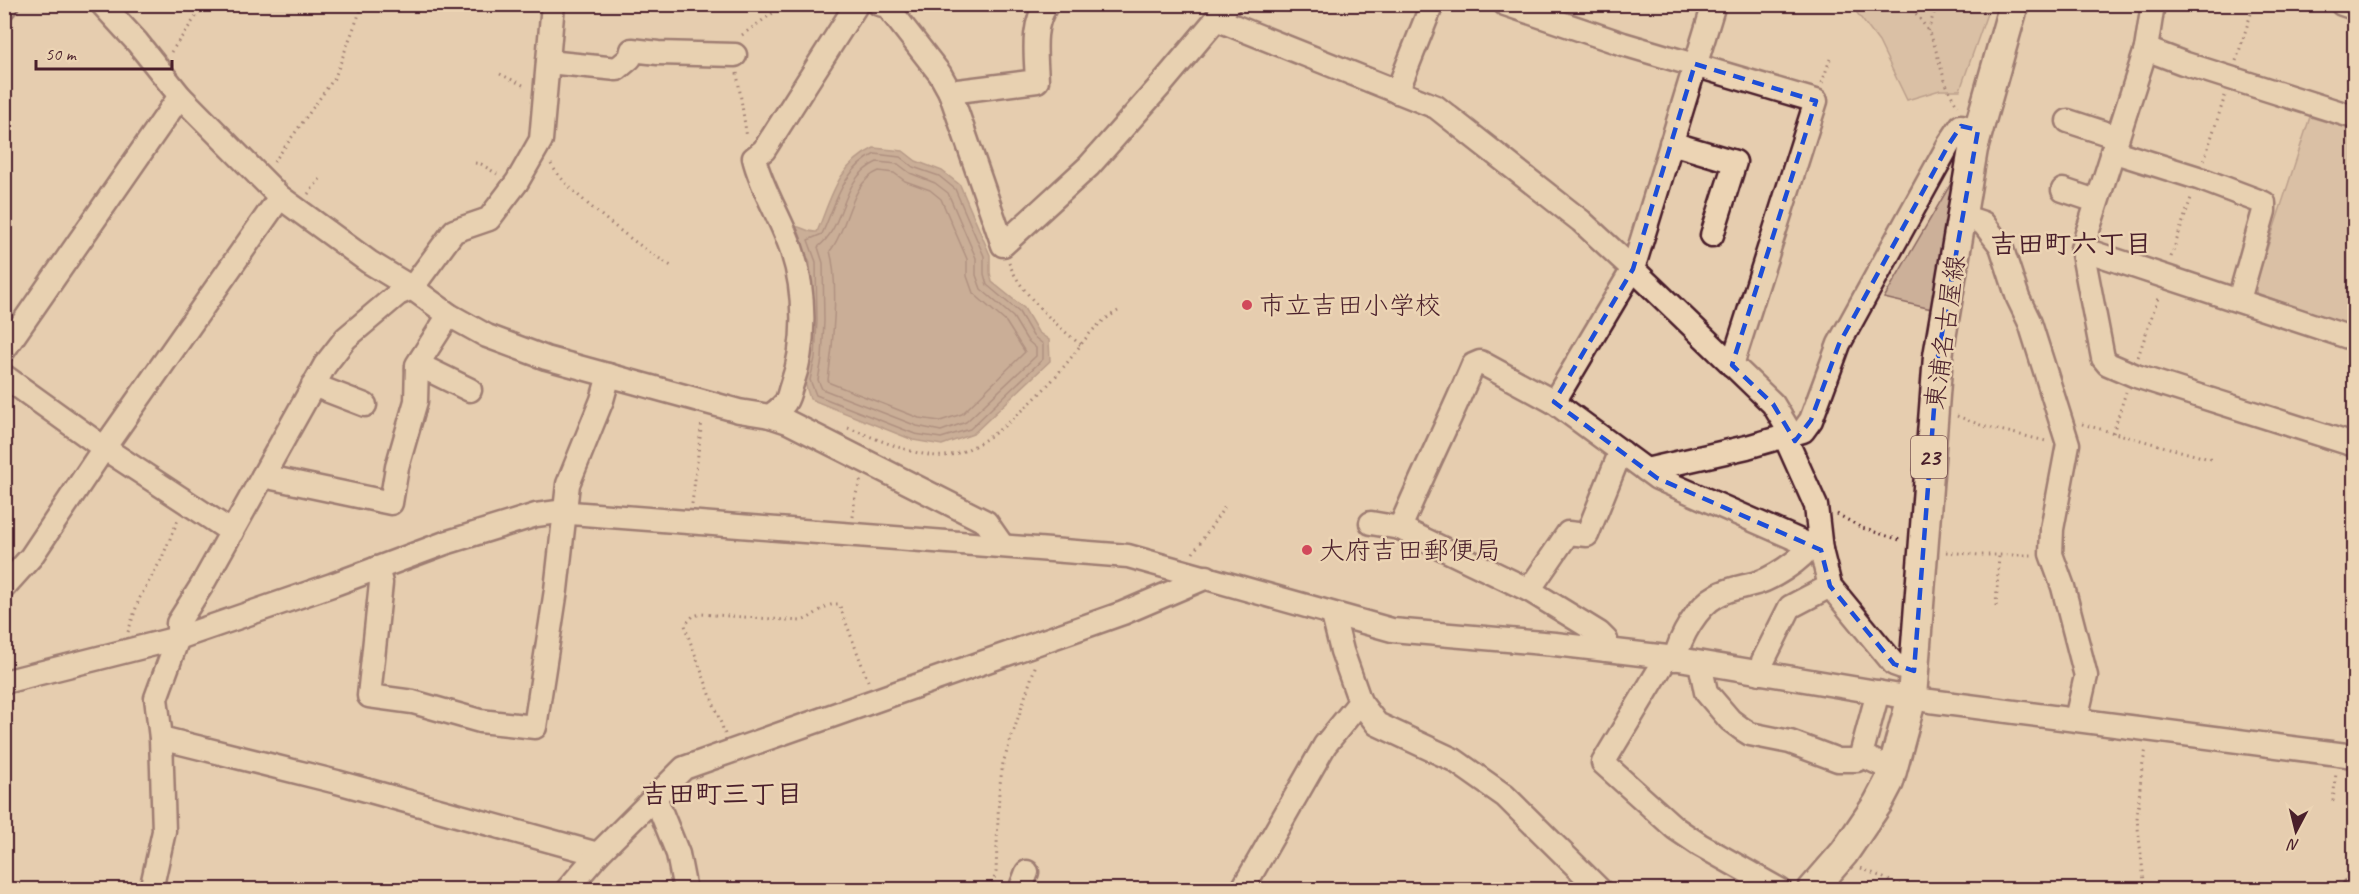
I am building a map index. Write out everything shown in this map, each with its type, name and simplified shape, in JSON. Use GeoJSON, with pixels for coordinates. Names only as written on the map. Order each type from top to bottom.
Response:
{"type":"FeatureCollection","features":[{"type":"Feature","properties":{"kind":"main road","name":"東浦名古屋線"},"geometry":{"type":"LineString","coordinates":[[1812,890],[1839,858],[1878,803],[1893,770],[1913,684],[1938,356],[1962,216],[1970,119],[2014,4]]}},
{"type":"Feature","properties":{"kind":"street"},"geometry":{"type":"LineString","coordinates":[[102,4],[180,96],[280,197],[369,262],[412,288],[449,315],[487,336],[546,358],[739,411],[770,416],[788,422],[986,522],[1002,545]]}},
{"type":"Feature","properties":{"kind":"street"},"geometry":{"type":"LineString","coordinates":[[151,890],[164,831],[156,698],[178,638],[178,623],[232,532],[324,365],[346,338],[398,294],[412,288],[454,231],[489,219],[514,187],[541,140],[553,4]]}},
{"type":"Feature","properties":{"kind":"street"},"geometry":{"type":"LineString","coordinates":[[770,416],[785,403],[798,369],[801,345],[801,301],[799,274],[792,251],[782,224],[758,176],[754,158],[764,150],[857,4]]}},
{"type":"Feature","properties":{"kind":"street"},"geometry":{"type":"LineString","coordinates":[[879,4],[886,6],[940,74],[950,92],[1003,245],[1089,166],[1161,86],[1222,12],[1397,92],[1436,107],[1581,221],[1773,404],[1816,506],[1816,548],[1830,586],[1913,684]]}},
{"type":"Feature","properties":{"kind":"street"},"geometry":{"type":"LineString","coordinates":[[950,92],[1037,81],[1037,26],[1039,15],[1047,4]]}},
{"type":"Feature","properties":{"kind":"street"},"geometry":{"type":"LineString","coordinates":[[1397,92],[1432,4]]}},
{"type":"Feature","properties":{"kind":"street"},"geometry":{"type":"LineString","coordinates":[[1504,4],[1623,44],[1816,101],[1732,365]]}},
{"type":"Feature","properties":{"kind":"street"},"geometry":{"type":"LineString","coordinates":[[1554,402],[1633,269],[1714,4]]}},
{"type":"Feature","properties":{"kind":"street"},"geometry":{"type":"LineString","coordinates":[[2153,4],[2146,49],[2082,249],[2103,358],[2108,364],[2132,374],[2355,445]]}},
{"type":"Feature","properties":{"kind":"street"},"geometry":{"type":"LineString","coordinates":[[2342,4],[2355,8]]}},
{"type":"Feature","properties":{"kind":"street"},"geometry":{"type":"LineString","coordinates":[[2146,49],[2355,117]]}},
{"type":"Feature","properties":{"kind":"street"},"geometry":{"type":"LineString","coordinates":[[548,62],[617,69],[630,57],[632,50],[735,55]]}},
{"type":"Feature","properties":{"kind":"street"},"geometry":{"type":"LineString","coordinates":[[4,350],[180,96]]}},
{"type":"Feature","properties":{"kind":"street"},"geometry":{"type":"LineString","coordinates":[[1646,470],[1803,431],[1811,420],[1839,344],[1949,144],[1961,126],[1970,119]]}},
{"type":"Feature","properties":{"kind":"street"},"geometry":{"type":"LineString","coordinates":[[2068,121],[2115,144],[2264,203],[2264,211],[2239,300]]}},
{"type":"Feature","properties":{"kind":"street"},"geometry":{"type":"LineString","coordinates":[[1671,143],[1735,162],[1712,235]]}},
{"type":"Feature","properties":{"kind":"street"},"geometry":{"type":"LineString","coordinates":[[2063,190],[2097,201]]}},
{"type":"Feature","properties":{"kind":"street"},"geometry":{"type":"LineString","coordinates":[[4,587],[31,557],[104,448],[280,197]]}},
{"type":"Feature","properties":{"kind":"street"},"geometry":{"type":"LineString","coordinates":[[1962,216],[1983,223],[2001,246],[2018,298],[2030,322],[2058,418],[2068,444],[2052,529],[2051,555],[2063,587],[2086,676],[2076,719]]}},
{"type":"Feature","properties":{"kind":"street"},"geometry":{"type":"LineString","coordinates":[[2082,249],[2355,339]]}},
{"type":"Feature","properties":{"kind":"street"},"geometry":{"type":"LineString","coordinates":[[262,476],[391,502],[397,468],[416,401],[417,368],[449,315]]}},
{"type":"Feature","properties":{"kind":"street"},"geometry":{"type":"LineString","coordinates":[[1400,528],[1426,467],[1454,412],[1473,365],[1480,362],[1554,402],[1657,478],[1816,548]]}},
{"type":"Feature","properties":{"kind":"street"},"geometry":{"type":"LineString","coordinates":[[417,368],[425,368],[470,390]]}},
{"type":"Feature","properties":{"kind":"street"},"geometry":{"type":"LineString","coordinates":[[378,568],[381,583],[369,696],[413,702],[480,721],[535,727],[568,484],[602,400],[609,375]]}},
{"type":"Feature","properties":{"kind":"street"},"geometry":{"type":"LineString","coordinates":[[4,376],[104,448],[232,532]]}},
{"type":"Feature","properties":{"kind":"street"},"geometry":{"type":"LineString","coordinates":[[313,385],[365,405]]}},
{"type":"Feature","properties":{"kind":"street"},"geometry":{"type":"LineString","coordinates":[[1529,590],[1568,533],[1587,535],[1622,452]]}},
{"type":"Feature","properties":{"kind":"street"},"geometry":{"type":"LineString","coordinates":[[4,682],[178,638],[445,543],[536,515],[566,512],[1128,556],[1392,630],[1671,658],[1878,692],[1913,684],[2008,712],[2347,755]]}},
{"type":"Feature","properties":{"kind":"street"},"geometry":{"type":"LineString","coordinates":[[1371,523],[1400,528],[1529,590],[1599,633],[1606,640],[1606,650]]}},
{"type":"Feature","properties":{"kind":"street"},"geometry":{"type":"LineString","coordinates":[[1780,890],[1700,845],[1675,828],[1604,763],[1678,644],[1709,601],[1719,594],[1772,576],[1816,548]]}},
{"type":"Feature","properties":{"kind":"street"},"geometry":{"type":"LineString","coordinates":[[567,890],[598,854],[684,768],[1123,613],[1196,574]]}},
{"type":"Feature","properties":{"kind":"street"},"geometry":{"type":"LineString","coordinates":[[1761,673],[1763,661],[1790,607],[1830,586]]}},
{"type":"Feature","properties":{"kind":"street"},"geometry":{"type":"LineString","coordinates":[[1333,615],[1342,651],[1360,702],[1377,724],[1454,760],[1505,796],[1600,890]]}},
{"type":"Feature","properties":{"kind":"street"},"geometry":{"type":"LineString","coordinates":[[1700,663],[1706,692],[1730,720],[1750,734],[1790,742],[1838,760],[1857,760],[1861,755],[1878,692]]}},
{"type":"Feature","properties":{"kind":"street"},"geometry":{"type":"LineString","coordinates":[[1242,890],[1325,745],[1360,702]]}},
{"type":"Feature","properties":{"kind":"street"},"geometry":{"type":"LineString","coordinates":[[160,738],[337,782],[598,854]]}},
{"type":"Feature","properties":{"kind":"street"},"geometry":{"type":"LineString","coordinates":[[1861,755],[1893,770]]}},
{"type":"Feature","properties":{"kind":"street"},"geometry":{"type":"LineString","coordinates":[[655,797],[678,854],[685,890]]}},
{"type":"Feature","properties":{"kind":"path"},"geometry":{"type":"LineString","coordinates":[[160,70],[205,4]]}},
{"type":"Feature","properties":{"kind":"path"},"geometry":{"type":"LineString","coordinates":[[262,178],[335,77],[363,4]]}},
{"type":"Feature","properties":{"kind":"path"},"geometry":{"type":"LineString","coordinates":[[754,158],[749,150],[735,55],[738,39],[777,10],[812,4]]}},
{"type":"Feature","properties":{"kind":"path"},"geometry":{"type":"LineString","coordinates":[[1909,4],[1934,43],[1938,65],[1957,105],[1970,119]]}},
{"type":"Feature","properties":{"kind":"path"},"geometry":{"type":"LineString","coordinates":[[1928,31],[1937,4]]}},
{"type":"Feature","properties":{"kind":"path"},"geometry":{"type":"LineString","coordinates":[[1966,4],[1986,12]]}},
{"type":"Feature","properties":{"kind":"path"},"geometry":{"type":"LineString","coordinates":[[2113,433],[2254,4]]}},
{"type":"Feature","properties":{"kind":"path"},"geometry":{"type":"LineString","coordinates":[[1816,101],[1830,58]]}},
{"type":"Feature","properties":{"kind":"path"},"geometry":{"type":"LineString","coordinates":[[500,74],[545,93]]}},
{"type":"Feature","properties":{"kind":"path"},"geometry":{"type":"LineString","coordinates":[[541,140],[546,146],[556,173],[615,225],[673,267]]}},
{"type":"Feature","properties":{"kind":"path"},"geometry":{"type":"LineString","coordinates":[[475,163],[514,187]]}},
{"type":"Feature","properties":{"kind":"path"},"geometry":{"type":"LineString","coordinates":[[1003,245],[1011,267],[1026,290],[1048,316],[1081,345]]}},
{"type":"Feature","properties":{"kind":"path"},"geometry":{"type":"LineString","coordinates":[[837,424],[918,453],[938,456],[954,455],[970,449],[984,441],[1035,398],[1062,369],[1094,327],[1118,311]]}},
{"type":"Feature","properties":{"kind":"path"},"geometry":{"type":"LineString","coordinates":[[690,521],[705,402]]}},
{"type":"Feature","properties":{"kind":"path"},"geometry":{"type":"LineString","coordinates":[[1933,408],[1983,426],[2068,444]]}},
{"type":"Feature","properties":{"kind":"path"},"geometry":{"type":"LineString","coordinates":[[2058,418],[2213,460]]}},
{"type":"Feature","properties":{"kind":"path"},"geometry":{"type":"LineString","coordinates":[[850,533],[855,497],[868,463]]}},
{"type":"Feature","properties":{"kind":"path"},"geometry":{"type":"LineString","coordinates":[[131,651],[127,634],[139,599],[188,504]]}},
{"type":"Feature","properties":{"kind":"path"},"geometry":{"type":"LineString","coordinates":[[1196,574],[1189,560],[1226,505]]}},
{"type":"Feature","properties":{"kind":"path"},"geometry":{"type":"LineString","coordinates":[[1816,506],[1837,514],[1862,528],[1924,547],[1999,555],[2051,555]]}},
{"type":"Feature","properties":{"kind":"path"},"geometry":{"type":"LineString","coordinates":[[1996,606],[1999,555]]}},
{"type":"Feature","properties":{"kind":"path"},"geometry":{"type":"LineString","coordinates":[[731,751],[687,633],[685,625],[693,616],[700,614],[801,621],[808,619],[831,603],[839,604],[874,700]]}},
{"type":"Feature","properties":{"kind":"path"},"geometry":{"type":"LineString","coordinates":[[991,890],[996,872],[1002,763],[1032,681],[1041,641]]}},
{"type":"Feature","properties":{"kind":"path"},"geometry":{"type":"LineString","coordinates":[[2145,890],[2137,819],[2148,729]]}},
{"type":"Feature","properties":{"kind":"path"},"geometry":{"type":"LineString","coordinates":[[2333,801],[2347,755]]}},
{"type":"Feature","properties":{"kind":"path"},"geometry":{"type":"LineString","coordinates":[[1839,858],[1902,886],[1917,890]]}},
{"type":"Feature","properties":{"kind":"path"},"geometry":{"type":"LineString","coordinates":[[1949,890],[1953,884]]}},
{"type":"Feature","properties":{"kind":"highlighted area"},"geometry":{"type":"Polygon","coordinates":[[[1695,64],[1816,101],[1732,365],[1773,404],[1795,441],[1811,420],[1839,344],[1949,144],[1961,126],[1978,130],[1938,356],[1914,671],[1894,664],[1830,586],[1821,550],[1657,478],[1554,402],[1633,269],[1695,64]]]}},
{"type":"Feature","properties":{"kind":"shaded area"},"geometry":{"type":"Polygon","coordinates":[[[1851,5],[1990,5],[1960,90],[1940,90],[1907,100],[1879,42],[1851,5]]]}},
{"type":"Feature","properties":{"kind":"shaded area"},"geometry":{"type":"Polygon","coordinates":[[[2310,117],[2354,130],[2354,328],[2257,293],[2255,286],[2310,117]]]}},
{"type":"Feature","properties":{"kind":"shaded area"},"geometry":{"type":"Polygon","coordinates":[[[1967,156],[1936,310],[1884,298],[1967,156]]]}},
{"type":"Feature","properties":{"kind":"water"},"geometry":{"type":"Polygon","coordinates":[[[874,148],[903,151],[916,161],[942,171],[960,185],[990,255],[992,282],[1024,308],[1038,332],[1049,340],[1050,361],[973,434],[942,445],[913,440],[810,399],[804,380],[811,321],[810,263],[794,226],[817,232],[837,183],[852,164],[874,148]]]}},
{"type":"Feature","properties":{"kind":"place","name":"市立吉田小学校"},"geometry":{"type":"Point","coordinates":[1247,305]}},
{"type":"Feature","properties":{"kind":"place","name":"大府吉田郵便局"},"geometry":{"type":"Point","coordinates":[1307,550]}},
{"type":"Feature","properties":{"kind":"district","name":"吉田町六丁目"},"geometry":{"type":"Point","coordinates":[2071,244]}},
{"type":"Feature","properties":{"kind":"district","name":"吉田町三丁目"},"geometry":{"type":"Point","coordinates":[722,794]}}]}
